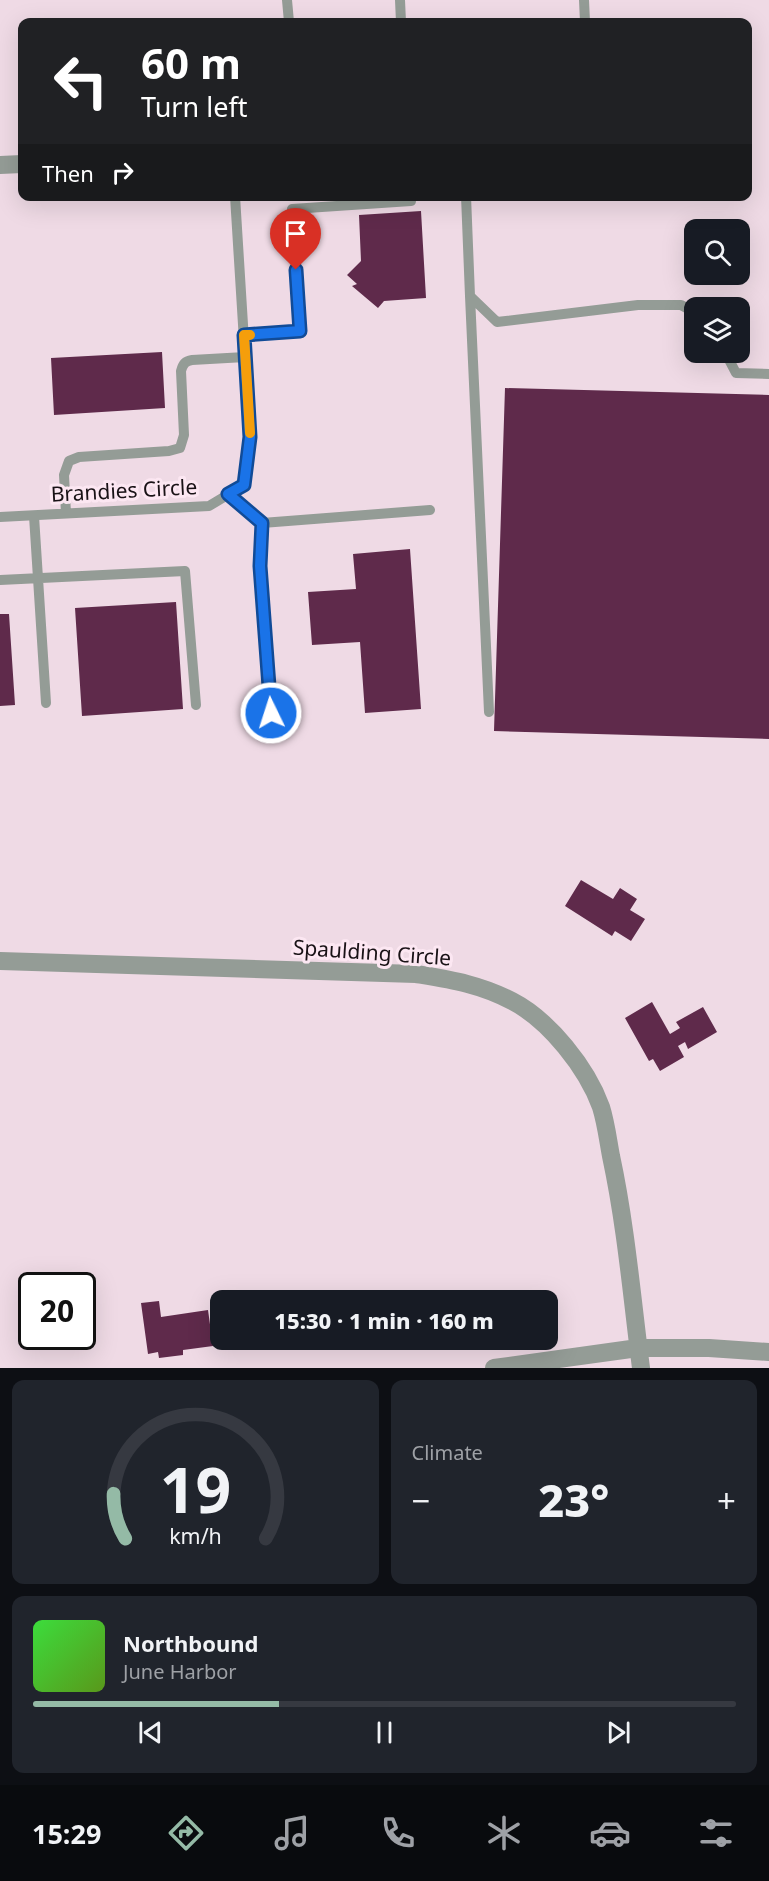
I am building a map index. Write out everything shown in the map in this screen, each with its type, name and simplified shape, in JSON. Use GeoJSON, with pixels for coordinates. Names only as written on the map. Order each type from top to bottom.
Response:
{"type":"FeatureCollection","features":[{"type":"Feature","properties":{"kind":"street"},"geometry":{"type":"LineString","coordinates":[[0,165],[18,164]]}},
{"type":"Feature","properties":{"kind":"street","name":"Spaulding Circle"},"geometry":{"type":"LineString","coordinates":[[0,961],[416,974],[468,982],[514,1002],[544,1025],[567,1048],[587,1078],[601,1108],[618,1188],[640,1368]]}},
{"type":"Feature","properties":{"kind":"street"},"geometry":{"type":"LineString","coordinates":[[494,1368],[638,1348],[709,1348],[769,1352]]}},
{"type":"Feature","properties":{"kind":"lane"},"geometry":{"type":"LineString","coordinates":[[287,0],[289,18]]}},
{"type":"Feature","properties":{"kind":"lane"},"geometry":{"type":"LineString","coordinates":[[400,0],[401,18]]}},
{"type":"Feature","properties":{"kind":"lane"},"geometry":{"type":"LineString","coordinates":[[584,0],[585,18]]}},
{"type":"Feature","properties":{"kind":"lane","name":"Brandies Circle"},"geometry":{"type":"LineString","coordinates":[[0,518],[209,506],[244,485],[250,437],[235,201]]}},
{"type":"Feature","properties":{"kind":"lane"},"geometry":{"type":"LineString","coordinates":[[244,335],[300,331],[292,209],[411,201]]}},
{"type":"Feature","properties":{"kind":"lane"},"geometry":{"type":"LineString","coordinates":[[466,201],[489,712]]}},
{"type":"Feature","properties":{"kind":"lane"},"geometry":{"type":"LineString","coordinates":[[470,296],[497,322],[639,304],[684,307]]}},
{"type":"Feature","properties":{"kind":"lane"},"geometry":{"type":"LineString","coordinates":[[66,513],[64,475],[69,461],[79,457],[169,451],[180,448],[184,435],[181,371],[183,365],[186,361],[192,360],[245,357]]}},
{"type":"Feature","properties":{"kind":"lane"},"geometry":{"type":"LineString","coordinates":[[731,363],[736,373],[769,375]]}},
{"type":"Feature","properties":{"kind":"lane"},"geometry":{"type":"LineString","coordinates":[[228,494],[262,523],[430,510]]}},
{"type":"Feature","properties":{"kind":"lane"},"geometry":{"type":"LineString","coordinates":[[33,516],[46,703]]}},
{"type":"Feature","properties":{"kind":"lane"},"geometry":{"type":"LineString","coordinates":[[262,523],[260,566],[271,713]]}},
{"type":"Feature","properties":{"kind":"lane"},"geometry":{"type":"LineString","coordinates":[[0,580],[185,571],[196,705]]}},
{"type":"Feature","properties":{"kind":"building"},"geometry":{"type":"Polygon","coordinates":[[[421,211],[426,298],[384,301],[378,308],[352,286],[357,284],[347,275],[361,261],[359,215],[421,211]]]}},
{"type":"Feature","properties":{"kind":"building"},"geometry":{"type":"Polygon","coordinates":[[[162,352],[165,408],[54,415],[51,358],[162,352]]]}},
{"type":"Feature","properties":{"kind":"building"},"geometry":{"type":"Polygon","coordinates":[[[505,388],[769,395],[769,739],[494,731],[505,388]]]}},
{"type":"Feature","properties":{"kind":"building"},"geometry":{"type":"Polygon","coordinates":[[[410,549],[421,709],[365,713],[360,642],[312,645],[308,592],[356,589],[353,554],[410,549]]]}},
{"type":"Feature","properties":{"kind":"building"},"geometry":{"type":"Polygon","coordinates":[[[176,602],[183,709],[82,716],[75,608],[176,602]]]}},
{"type":"Feature","properties":{"kind":"building"},"geometry":{"type":"Polygon","coordinates":[[[0,614],[9,614],[15,705],[0,706],[0,614]]]}},
{"type":"Feature","properties":{"kind":"building"},"geometry":{"type":"Polygon","coordinates":[[[581,880],[613,899],[620,888],[637,899],[630,910],[645,919],[631,941],[615,931],[612,936],[565,906],[581,880]]]}},
{"type":"Feature","properties":{"kind":"building"},"geometry":{"type":"Polygon","coordinates":[[[652,1002],[670,1034],[680,1028],[676,1022],[703,1007],[717,1032],[688,1049],[685,1042],[678,1046],[684,1057],[660,1071],[653,1059],[649,1061],[625,1018],[652,1002]]]}},
{"type":"Feature","properties":{"kind":"building"},"geometry":{"type":"Polygon","coordinates":[[[159,1301],[161,1317],[208,1310],[210,1346],[183,1350],[183,1355],[159,1358],[158,1352],[148,1354],[141,1303],[159,1301]]]}},
{"type":"Feature","properties":{"kind":"slow traffic"},"geometry":{"type":"LineString","coordinates":[[250,335],[244,335],[250,433]]}},
{"type":"Feature","properties":{"kind":"route"},"geometry":{"type":"LineString","coordinates":[[271,713],[260,566],[262,523],[228,494],[244,485],[250,437],[244,335],[300,331],[296,270]]}}]}
